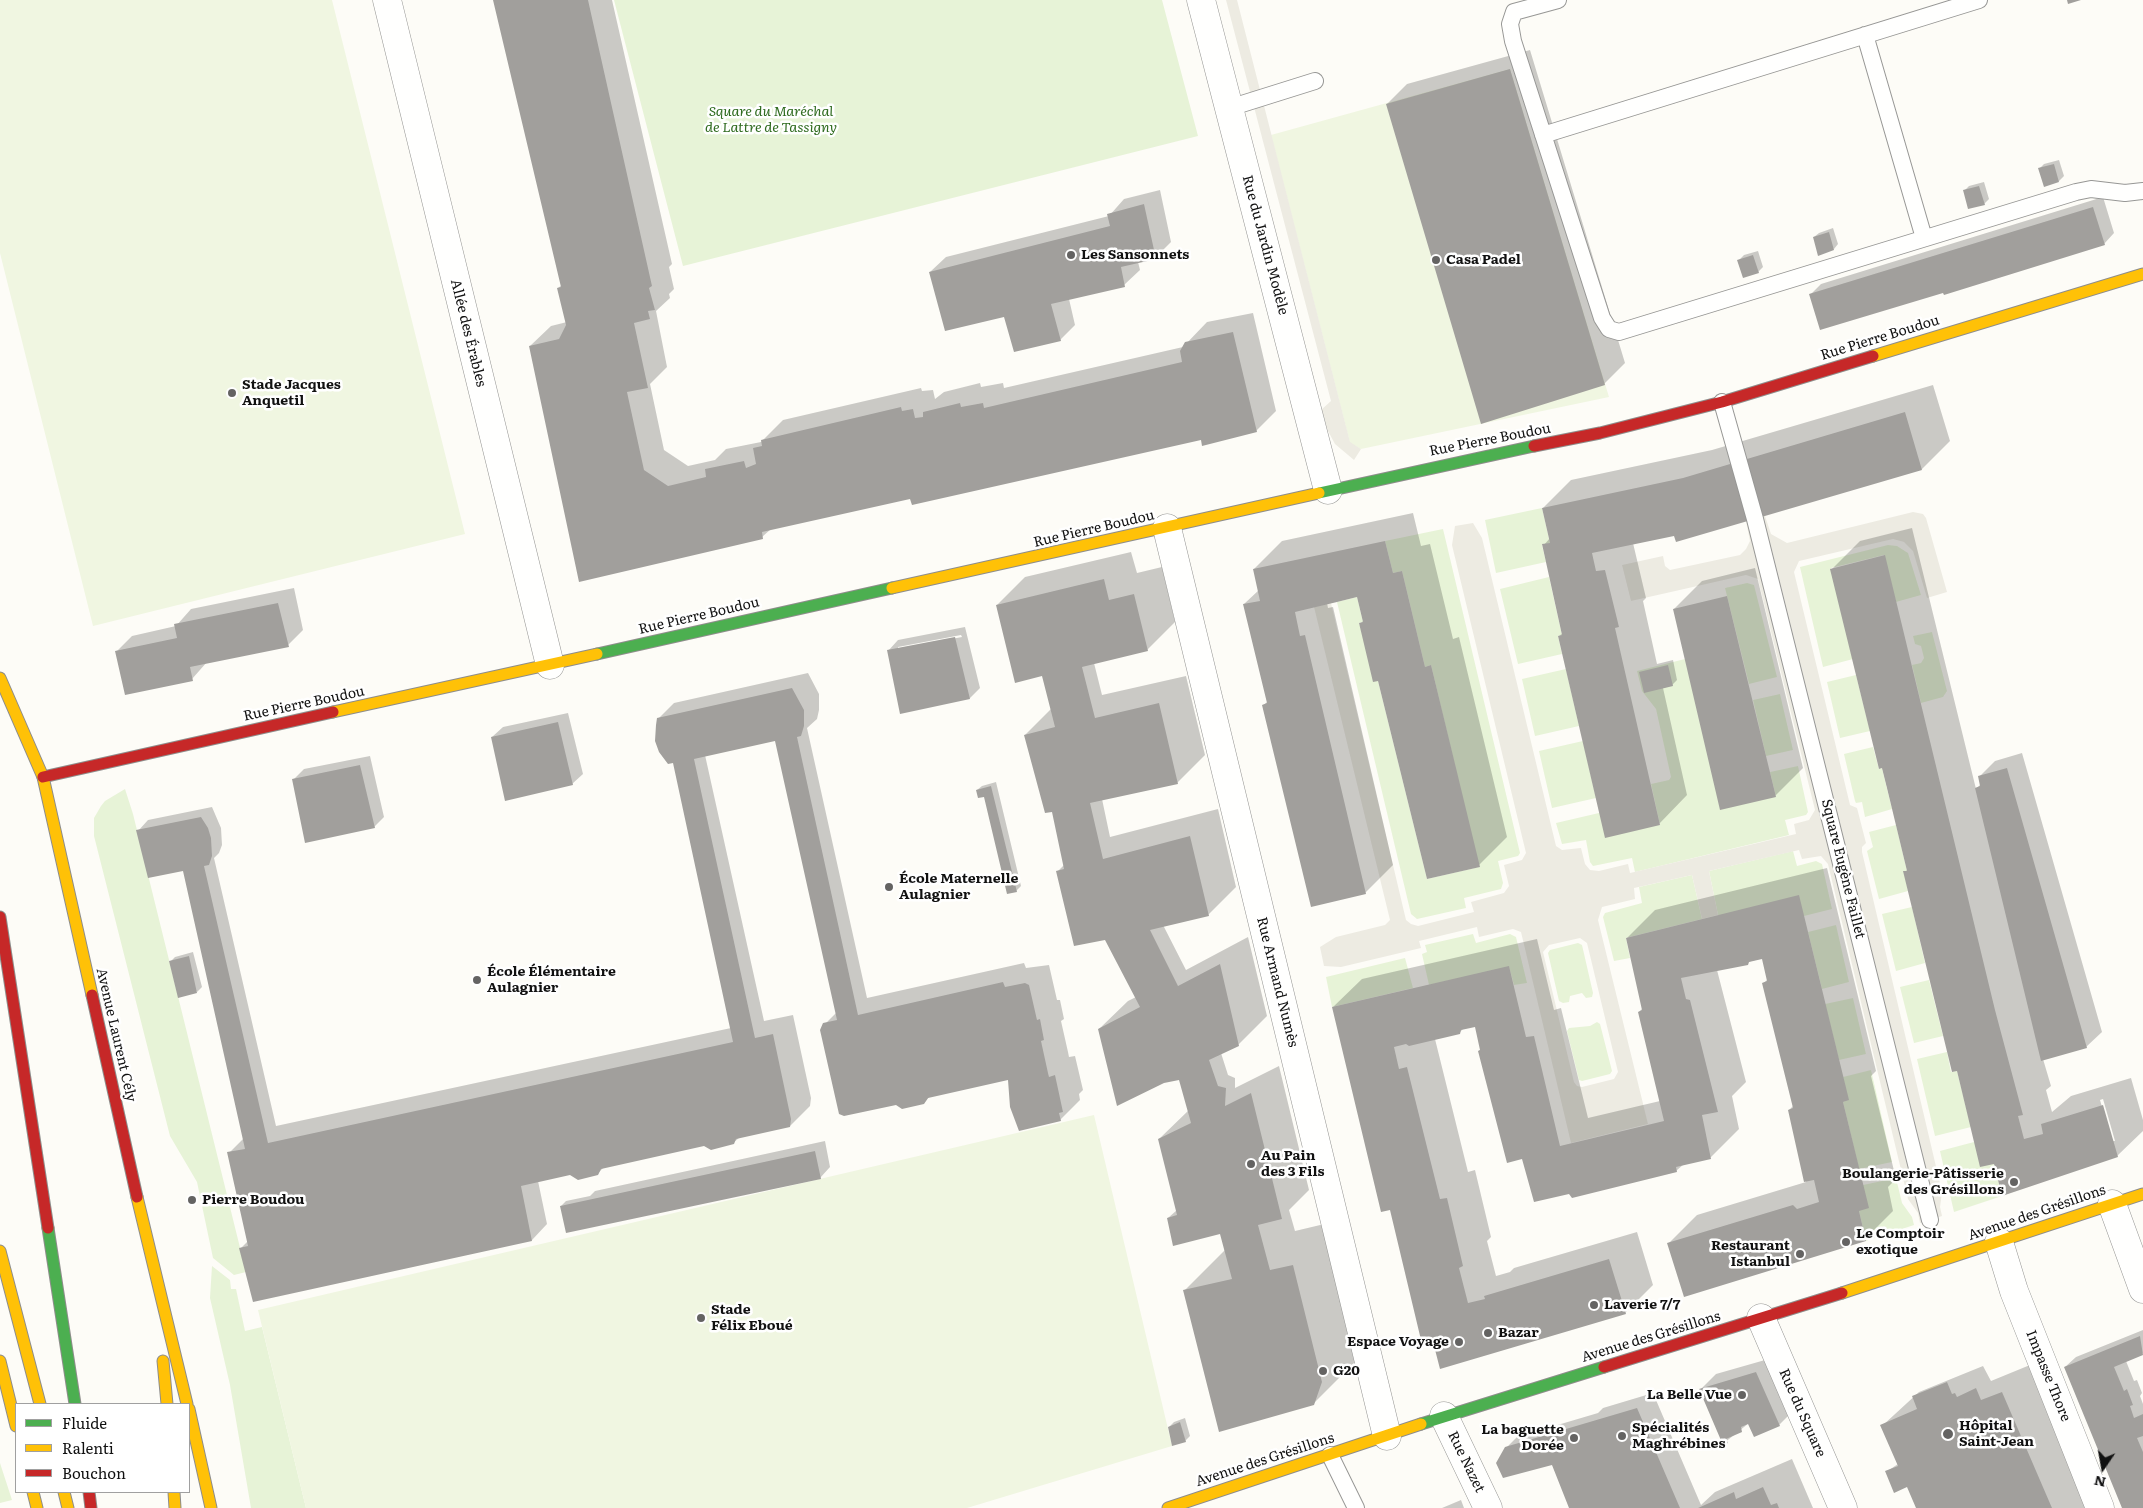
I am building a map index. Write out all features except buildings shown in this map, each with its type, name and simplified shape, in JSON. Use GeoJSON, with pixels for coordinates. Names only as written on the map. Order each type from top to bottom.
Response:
{"type":"FeatureCollection","features":[{"type":"Feature","properties":{"kind":"main road","name":"Rue Pierre Boudou"},"geometry":{"type":"LineString","coordinates":[[43,777],[1167,528],[1328,490],[1600,433],[1722,402],[2143,274]]}},
{"type":"Feature","properties":{"kind":"main road","name":"Avenue Laurent Cély"},"geometry":{"type":"LineString","coordinates":[[0,678],[43,777],[156,1283],[188,1403]]}},
{"type":"Feature","properties":{"kind":"main road"},"geometry":{"type":"LineString","coordinates":[[0,917],[75,1403]]}},
{"type":"Feature","properties":{"kind":"main road","name":"Avenue des Grésillons"},"geometry":{"type":"LineString","coordinates":[[1168,1508],[1444,1416],[1761,1318],[2000,1242],[2143,1194]]}},
{"type":"Feature","properties":{"kind":"main road"},"geometry":{"type":"LineString","coordinates":[[0,1251],[40,1403]]}},
{"type":"Feature","properties":{"kind":"main road"},"geometry":{"type":"LineString","coordinates":[[156,1283],[167,1403]]}},
{"type":"Feature","properties":{"kind":"main road"},"geometry":{"type":"LineString","coordinates":[[0,1361],[15,1422]]}},
{"type":"Feature","properties":{"kind":"main road"},"geometry":{"type":"LineString","coordinates":[[190,1413],[211,1508]]}},
{"type":"Feature","properties":{"kind":"main road"},"geometry":{"type":"LineString","coordinates":[[33,1493],[37,1508]]}},
{"type":"Feature","properties":{"kind":"main road"},"geometry":{"type":"LineString","coordinates":[[64,1493],[68,1508]]}},
{"type":"Feature","properties":{"kind":"main road"},"geometry":{"type":"LineString","coordinates":[[89,1493],[91,1508]]}},
{"type":"Feature","properties":{"kind":"main road"},"geometry":{"type":"LineString","coordinates":[[174,1493],[176,1508]]}},
{"type":"Feature","properties":{"kind":"street","name":"Allée des Érables"},"geometry":{"type":"LineString","coordinates":[[387,0],[550,665]]}},
{"type":"Feature","properties":{"kind":"street","name":"Rue du Jardin Modèle"},"geometry":{"type":"LineString","coordinates":[[1201,0],[1328,490]]}},
{"type":"Feature","properties":{"kind":"street","name":"Rue Armand Numès"},"geometry":{"type":"LineString","coordinates":[[1167,528],[1387,1436]]}},
{"type":"Feature","properties":{"kind":"street"},"geometry":{"type":"LineString","coordinates":[[2112,1204],[2143,1289]]}},
{"type":"Feature","properties":{"kind":"street","name":"Impasse Thore"},"geometry":{"type":"LineString","coordinates":[[2000,1242],[2014,1291],[2100,1508]]}},
{"type":"Feature","properties":{"kind":"street","name":"Rue du Square"},"geometry":{"type":"LineString","coordinates":[[1761,1318],[1843,1508]]}},
{"type":"Feature","properties":{"kind":"street","name":"Rue Nazet"},"geometry":{"type":"LineString","coordinates":[[1444,1416],[1488,1508]]}},
{"type":"Feature","properties":{"kind":"lane"},"geometry":{"type":"LineString","coordinates":[[1558,0],[1514,12],[1510,24],[1513,41],[1602,318],[1609,328],[1619,332],[2076,192],[2091,189],[2125,193],[2143,191]]}},
{"type":"Feature","properties":{"kind":"lane"},"geometry":{"type":"LineString","coordinates":[[1543,135],[1979,0]]}},
{"type":"Feature","properties":{"kind":"lane"},"geometry":{"type":"LineString","coordinates":[[1865,35],[1924,238]]}},
{"type":"Feature","properties":{"kind":"lane"},"geometry":{"type":"LineString","coordinates":[[1229,108],[1315,81]]}},
{"type":"Feature","properties":{"kind":"lane","name":"Square Eugène Faillet"},"geometry":{"type":"LineString","coordinates":[[1722,402],[1755,519],[1930,1220]]}},
{"type":"Feature","properties":{"kind":"lane"},"geometry":{"type":"LineString","coordinates":[[1330,1455],[1356,1508]]}},
{"type":"Feature","properties":{"kind":"green space","name":"Stade Jacques Anquetil"},"geometry":{"type":"Polygon","coordinates":[[[0,0],[332,0],[465,534],[93,626],[0,253],[0,0]]]}},
{"type":"Feature","properties":{"kind":"green space","name":"Square du Maréchal de Lattre de Tassigny"},"geometry":{"type":"Polygon","coordinates":[[[614,0],[1162,0],[1198,136],[683,266],[614,0]]]}},
{"type":"Feature","properties":{"kind":"green space","name":"Casa Padel"},"geometry":{"type":"Polygon","coordinates":[[[1510,69],[1609,397],[1361,449],[1350,443],[1271,135],[1510,69]]]}},
{"type":"Feature","properties":{"kind":"green space"},"geometry":{"type":"Polygon","coordinates":[[[1542,508],[1550,543],[1542,545],[1546,562],[1496,573],[1485,520],[1542,508]]]}},
{"type":"Feature","properties":{"kind":"green space"},"geometry":{"type":"Polygon","coordinates":[[[1443,529],[1520,853],[1518,856],[1498,861],[1503,883],[1501,889],[1464,898],[1466,908],[1417,919],[1411,914],[1337,602],[1357,597],[1363,622],[1359,623],[1378,681],[1427,879],[1479,867],[1431,665],[1425,667],[1402,571],[1393,573],[1385,541],[1443,529]]]}},
{"type":"Feature","properties":{"kind":"green space"},"geometry":{"type":"Polygon","coordinates":[[[1888,545],[1897,546],[1908,553],[1921,595],[1896,602],[1884,555],[1831,568],[1853,659],[1823,667],[1800,567],[1888,545]]]}},
{"type":"Feature","properties":{"kind":"green space"},"geometry":{"type":"Polygon","coordinates":[[[1549,577],[1562,635],[1558,636],[1562,654],[1518,664],[1500,589],[1549,577]]]}},
{"type":"Feature","properties":{"kind":"green space"},"geometry":{"type":"Polygon","coordinates":[[[1747,583],[1754,585],[1777,677],[1749,684],[1725,588],[1747,583]]]}},
{"type":"Feature","properties":{"kind":"green space"},"geometry":{"type":"Polygon","coordinates":[[[1932,632],[1947,691],[1943,697],[1921,703],[1912,665],[1921,663],[1924,658],[1921,646],[1915,644],[1913,636],[1932,632]]]}},
{"type":"Feature","properties":{"kind":"green space"},"geometry":{"type":"Polygon","coordinates":[[[1685,659],[1776,797],[1770,772],[1798,766],[1808,812],[1806,815],[1785,820],[1789,835],[1635,872],[1632,858],[1593,866],[1590,862],[1586,840],[1562,844],[1556,823],[1599,813],[1660,825],[1651,784],[1669,780],[1671,777],[1656,709],[1642,691],[1637,671],[1685,659]]]}},
{"type":"Feature","properties":{"kind":"green space"},"geometry":{"type":"Polygon","coordinates":[[[1566,669],[1579,726],[1535,736],[1522,679],[1566,669]]]}},
{"type":"Feature","properties":{"kind":"green space"},"geometry":{"type":"Polygon","coordinates":[[[1856,675],[1870,731],[1840,738],[1827,682],[1856,675]]]}},
{"type":"Feature","properties":{"kind":"green space"},"geometry":{"type":"Polygon","coordinates":[[[1780,694],[1793,750],[1766,756],[1753,700],[1780,694]]]}},
{"type":"Feature","properties":{"kind":"green space"},"geometry":{"type":"Polygon","coordinates":[[[1583,741],[1596,798],[1552,808],[1539,751],[1583,741]]]}},
{"type":"Feature","properties":{"kind":"green space"},"geometry":{"type":"Polygon","coordinates":[[[1873,747],[1879,769],[1882,768],[1892,809],[1865,817],[1862,802],[1856,803],[1855,801],[1844,754],[1873,747]]]}},
{"type":"Feature","properties":{"kind":"green space"},"geometry":{"type":"Polygon","coordinates":[[[125,789],[133,814],[246,1272],[234,1275],[213,1258],[197,1182],[170,1136],[94,836],[94,818],[101,806],[105,801],[125,789]]]}},
{"type":"Feature","properties":{"kind":"green space"},"geometry":{"type":"Polygon","coordinates":[[[1896,825],[1907,871],[1904,871],[1908,891],[1879,899],[1867,851],[1873,847],[1869,832],[1896,825]]]}},
{"type":"Feature","properties":{"kind":"green space"},"geometry":{"type":"Polygon","coordinates":[[[1793,851],[1797,866],[1816,861],[1822,864],[1832,909],[1804,916],[1718,915],[1709,871],[1793,851]]]}},
{"type":"Feature","properties":{"kind":"green space"},"geometry":{"type":"Polygon","coordinates":[[[1692,875],[1702,919],[1626,938],[1630,958],[1614,961],[1603,917],[1605,913],[1642,903],[1639,887],[1692,875]]]}},
{"type":"Feature","properties":{"kind":"green space"},"geometry":{"type":"Polygon","coordinates":[[[1912,907],[1925,963],[1896,971],[1882,914],[1912,907]]]}},
{"type":"Feature","properties":{"kind":"green space"},"geometry":{"type":"Polygon","coordinates":[[[1836,925],[1849,982],[1822,989],[1808,932],[1836,925]]]}},
{"type":"Feature","properties":{"kind":"green space"},"geometry":{"type":"Polygon","coordinates":[[[1473,934],[1476,943],[1510,934],[1516,937],[1527,983],[1514,985],[1509,967],[1429,985],[1422,954],[1427,952],[1425,945],[1473,934]]]}},
{"type":"Feature","properties":{"kind":"green space"},"geometry":{"type":"Polygon","coordinates":[[[1578,943],[1582,945],[1593,993],[1592,997],[1586,998],[1582,993],[1570,996],[1569,1002],[1563,1003],[1559,1001],[1548,953],[1550,950],[1578,943]]]}},
{"type":"Feature","properties":{"kind":"green space"},"geometry":{"type":"Polygon","coordinates":[[[1405,958],[1413,988],[1332,1007],[1326,977],[1405,958]]]}},
{"type":"Feature","properties":{"kind":"green space"},"geometry":{"type":"Polygon","coordinates":[[[1929,980],[1943,1036],[1914,1043],[1900,987],[1929,980]]]}},
{"type":"Feature","properties":{"kind":"green space"},"geometry":{"type":"Polygon","coordinates":[[[1853,998],[1866,1054],[1839,1060],[1825,1004],[1853,998]]]}},
{"type":"Feature","properties":{"kind":"green space"},"geometry":{"type":"Polygon","coordinates":[[[1597,1022],[1600,1024],[1612,1071],[1610,1074],[1582,1081],[1579,1080],[1567,1031],[1569,1028],[1590,1026],[1597,1022]]]}},
{"type":"Feature","properties":{"kind":"green space"},"geometry":{"type":"Polygon","coordinates":[[[1947,1052],[1951,1072],[1957,1071],[1971,1127],[1935,1136],[1917,1059],[1947,1052]]]}},
{"type":"Feature","properties":{"kind":"green space"},"geometry":{"type":"Polygon","coordinates":[[[1871,1070],[1892,1162],[1859,1169],[1843,1102],[1848,1100],[1843,1077],[1871,1070]]]}},
{"type":"Feature","properties":{"kind":"green space","name":"Stade Félix Eboué"},"geometry":{"type":"Polygon","coordinates":[[[1094,1115],[1172,1446],[967,1508],[306,1508],[258,1310],[1094,1115]]]}},
{"type":"Feature","properties":{"kind":"green space"},"geometry":{"type":"Polygon","coordinates":[[[1974,1142],[1994,1164],[2002,1196],[1954,1212],[1940,1151],[1974,1142]]]}},
{"type":"Feature","properties":{"kind":"green space"},"geometry":{"type":"Polygon","coordinates":[[[1896,1178],[1902,1203],[1912,1217],[1914,1225],[1866,1241],[1859,1211],[1863,1185],[1896,1178]]]}},
{"type":"Feature","properties":{"kind":"green space"},"geometry":{"type":"Polygon","coordinates":[[[212,1266],[230,1280],[231,1289],[236,1289],[245,1331],[262,1327],[306,1508],[251,1508],[230,1385],[210,1298],[212,1266]]]}},
{"type":"Feature","properties":{"kind":"green space"},"geometry":{"type":"Polygon","coordinates":[[[0,1463],[12,1500],[0,1503],[0,1463]]]}},
{"type":"Feature","properties":{"kind":"shaded area"},"geometry":{"type":"Polygon","coordinates":[[[1226,0],[1237,0],[1350,442],[1361,449],[1354,460],[1335,444],[1328,431],[1321,410],[1331,401],[1226,0]]]}},
{"type":"Feature","properties":{"kind":"shaded area"},"geometry":{"type":"Polygon","coordinates":[[[1913,512],[1923,514],[1926,518],[1947,592],[1927,598],[1913,551],[1904,542],[1893,539],[1799,561],[1794,572],[1850,805],[1857,808],[1866,843],[1862,847],[1862,852],[1942,1192],[1940,1207],[1942,1216],[1920,1223],[1918,1213],[1908,1199],[1828,864],[1821,856],[1802,859],[1799,850],[1709,871],[1718,915],[1702,919],[1692,875],[1634,888],[1635,899],[1602,907],[1598,920],[1648,1124],[1571,1143],[1521,932],[1513,929],[1479,937],[1477,927],[1419,941],[1421,948],[1341,967],[1324,966],[1320,947],[1336,937],[1385,925],[1390,920],[1314,607],[1331,603],[1406,920],[1418,926],[1474,912],[1471,902],[1504,893],[1509,886],[1504,865],[1522,860],[1526,853],[1452,545],[1455,526],[1473,523],[1482,538],[1556,846],[1562,850],[1581,848],[1585,864],[1590,870],[1599,871],[1628,864],[1630,873],[1796,834],[1794,824],[1809,820],[1815,810],[1758,579],[1746,575],[1631,601],[1622,565],[1663,556],[1665,566],[1670,570],[1740,555],[1750,541],[1746,521],[1765,516],[1771,534],[1787,543],[1913,512]],[[1580,938],[1549,945],[1543,952],[1574,1082],[1577,1086],[1582,1087],[1614,1079],[1618,1072],[1587,943],[1580,938]]]}},
{"type":"Feature","properties":{"kind":"traffic: fast"},"geometry":{"type":"LineString","coordinates":[[1319,493],[1534,446]]}},
{"type":"Feature","properties":{"kind":"traffic: fast"},"geometry":{"type":"LineString","coordinates":[[597,654],[892,588]]}},
{"type":"Feature","properties":{"kind":"traffic: fast"},"geometry":{"type":"LineString","coordinates":[[48,1228],[75,1403]]}},
{"type":"Feature","properties":{"kind":"traffic: fast"},"geometry":{"type":"LineString","coordinates":[[1421,1424],[1604,1367]]}},
{"type":"Feature","properties":{"kind":"traffic: slow"},"geometry":{"type":"LineString","coordinates":[[1873,356],[2143,274]]}},
{"type":"Feature","properties":{"kind":"traffic: slow"},"geometry":{"type":"LineString","coordinates":[[892,588],[1319,493]]}},
{"type":"Feature","properties":{"kind":"traffic: slow"},"geometry":{"type":"LineString","coordinates":[[333,712],[597,654]]}},
{"type":"Feature","properties":{"kind":"traffic: slow"},"geometry":{"type":"LineString","coordinates":[[0,678],[43,777],[92,995]]}},
{"type":"Feature","properties":{"kind":"traffic: slow"},"geometry":{"type":"LineString","coordinates":[[1842,1293],[2143,1194]]}},
{"type":"Feature","properties":{"kind":"traffic: slow"},"geometry":{"type":"LineString","coordinates":[[137,1197],[187,1403]]}},
{"type":"Feature","properties":{"kind":"traffic: slow"},"geometry":{"type":"LineString","coordinates":[[0,1251],[40,1403]]}},
{"type":"Feature","properties":{"kind":"traffic: slow"},"geometry":{"type":"LineString","coordinates":[[0,1361],[15,1422]]}},
{"type":"Feature","properties":{"kind":"traffic: slow"},"geometry":{"type":"LineString","coordinates":[[163,1361],[167,1403]]}},
{"type":"Feature","properties":{"kind":"traffic: slow"},"geometry":{"type":"LineString","coordinates":[[190,1414],[211,1508]]}},
{"type":"Feature","properties":{"kind":"traffic: slow"},"geometry":{"type":"LineString","coordinates":[[1168,1508],[1421,1424]]}},
{"type":"Feature","properties":{"kind":"traffic: slow"},"geometry":{"type":"LineString","coordinates":[[33,1493],[37,1508]]}},
{"type":"Feature","properties":{"kind":"traffic: slow"},"geometry":{"type":"LineString","coordinates":[[64,1493],[68,1508]]}},
{"type":"Feature","properties":{"kind":"traffic: slow"},"geometry":{"type":"LineString","coordinates":[[174,1493],[175,1508]]}},
{"type":"Feature","properties":{"kind":"traffic: jam"},"geometry":{"type":"LineString","coordinates":[[1534,446],[1600,433],[1722,402],[1873,356]]}},
{"type":"Feature","properties":{"kind":"traffic: jam"},"geometry":{"type":"LineString","coordinates":[[43,777],[333,712]]}},
{"type":"Feature","properties":{"kind":"traffic: jam"},"geometry":{"type":"LineString","coordinates":[[0,917],[48,1228]]}},
{"type":"Feature","properties":{"kind":"traffic: jam"},"geometry":{"type":"LineString","coordinates":[[92,995],[137,1197]]}},
{"type":"Feature","properties":{"kind":"traffic: jam"},"geometry":{"type":"LineString","coordinates":[[1604,1367],[1842,1293]]}},
{"type":"Feature","properties":{"kind":"traffic: jam"},"geometry":{"type":"LineString","coordinates":[[89,1493],[91,1508]]}},
{"type":"Feature","properties":{"kind":"place","name":"Les Sansonnets"},"geometry":{"type":"Point","coordinates":[1071,255]}},
{"type":"Feature","properties":{"kind":"place","name":"Casa Padel"},"geometry":{"type":"Point","coordinates":[1436,260]}},
{"type":"Feature","properties":{"kind":"place","name":"Stade Jacques Anquetil"},"geometry":{"type":"Point","coordinates":[232,393]}},
{"type":"Feature","properties":{"kind":"place","name":"École Maternelle Aulagnier"},"geometry":{"type":"Point","coordinates":[889,887]}},
{"type":"Feature","properties":{"kind":"place","name":"École Élémentaire Aulagnier"},"geometry":{"type":"Point","coordinates":[477,980]}},
{"type":"Feature","properties":{"kind":"place","name":"Au Pain des 3 Fils"},"geometry":{"type":"Point","coordinates":[1251,1164]}},
{"type":"Feature","properties":{"kind":"place","name":"Boulangerie-Pâtisserie des Grésillons"},"geometry":{"type":"Point","coordinates":[2014,1182]}},
{"type":"Feature","properties":{"kind":"place","name":"Pierre Boudou"},"geometry":{"type":"Point","coordinates":[192,1200]}},
{"type":"Feature","properties":{"kind":"place","name":"Le Comptoir exotique"},"geometry":{"type":"Point","coordinates":[1846,1242]}},
{"type":"Feature","properties":{"kind":"place","name":"Restaurant Istanbul"},"geometry":{"type":"Point","coordinates":[1800,1254]}},
{"type":"Feature","properties":{"kind":"place","name":"Laverie 7/7"},"geometry":{"type":"Point","coordinates":[1594,1305]}},
{"type":"Feature","properties":{"kind":"place","name":"Stade Félix Eboué"},"geometry":{"type":"Point","coordinates":[701,1318]}},
{"type":"Feature","properties":{"kind":"place","name":"Bazar"},"geometry":{"type":"Point","coordinates":[1488,1333]}},
{"type":"Feature","properties":{"kind":"place","name":"Espace Voyage"},"geometry":{"type":"Point","coordinates":[1459,1342]}},
{"type":"Feature","properties":{"kind":"place","name":"G20"},"geometry":{"type":"Point","coordinates":[1323,1371]}},
{"type":"Feature","properties":{"kind":"place","name":"La Belle Vue"},"geometry":{"type":"Point","coordinates":[1742,1395]}},
{"type":"Feature","properties":{"kind":"place","name":"Hôpital Saint-Jean"},"geometry":{"type":"Point","coordinates":[1948,1434]}},
{"type":"Feature","properties":{"kind":"place","name":"Spécialités Maghrébines"},"geometry":{"type":"Point","coordinates":[1622,1436]}},
{"type":"Feature","properties":{"kind":"place","name":"La baguette Dorée"},"geometry":{"type":"Point","coordinates":[1574,1438]}}]}
